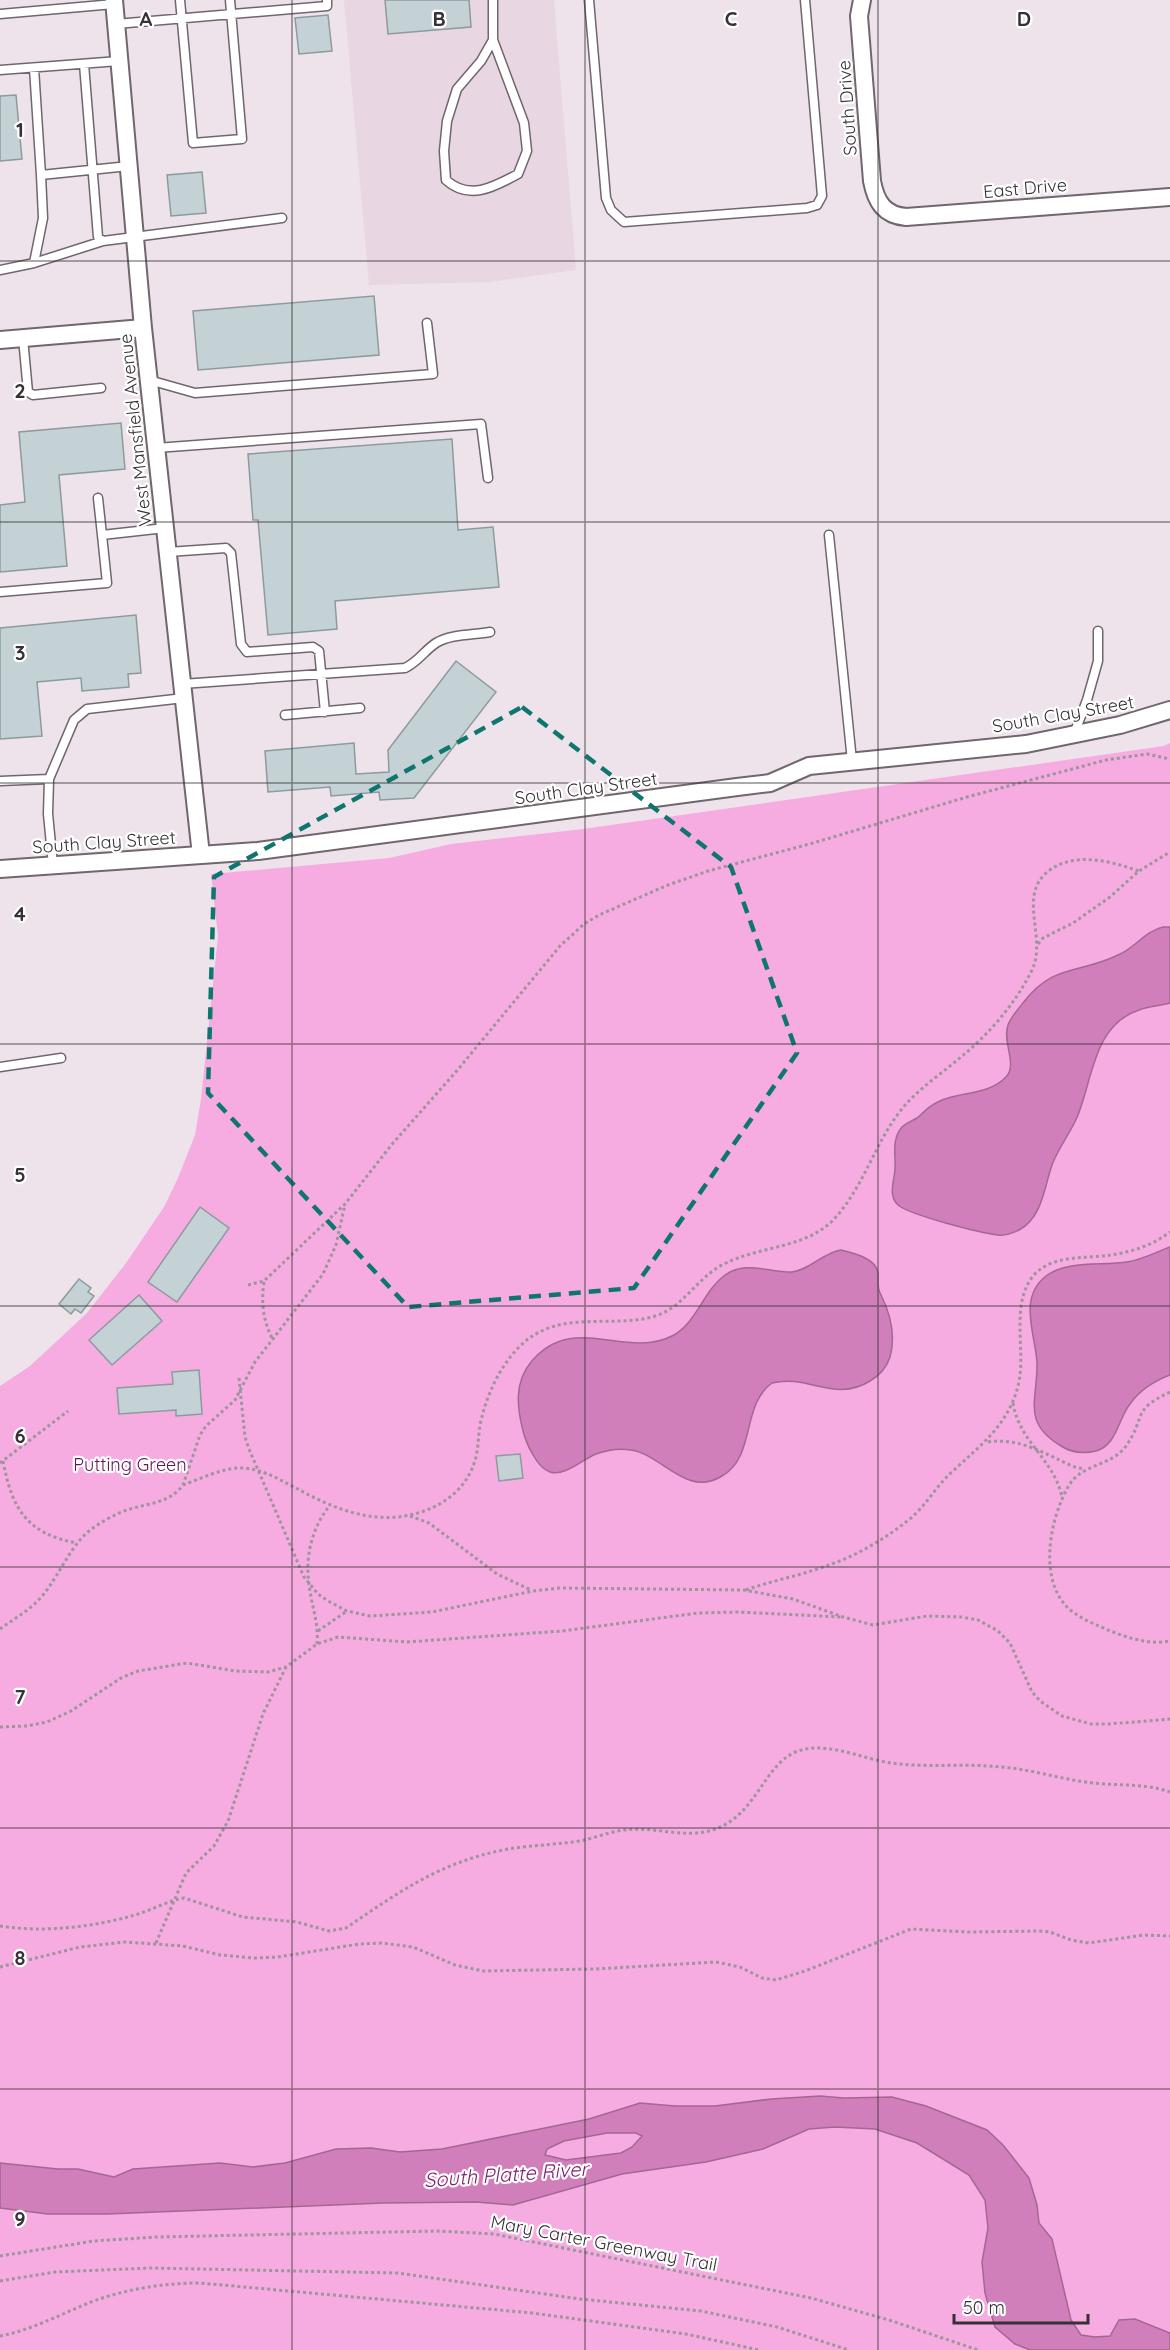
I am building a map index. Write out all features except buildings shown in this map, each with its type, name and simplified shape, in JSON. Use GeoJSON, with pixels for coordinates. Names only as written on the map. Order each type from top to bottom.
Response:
{"type":"FeatureCollection","features":[{"type":"Feature","properties":{"kind":"street","name":"South Drive"},"geometry":{"type":"LineString","coordinates":[[862,0],[859,16],[872,181],[874,194],[885,211]]}},
{"type":"Feature","properties":{"kind":"street","name":"West Mansfield Avenue"},"geometry":{"type":"LineString","coordinates":[[114,2],[143,328],[201,855]]}},
{"type":"Feature","properties":{"kind":"street","name":"East Drive"},"geometry":{"type":"LineString","coordinates":[[885,211],[895,216],[906,217],[1170,196]]}},
{"type":"Feature","properties":{"kind":"street"},"geometry":{"type":"LineString","coordinates":[[0,340],[143,328]]}},
{"type":"Feature","properties":{"kind":"street","name":"South Clay Street"},"geometry":{"type":"LineString","coordinates":[[0,869],[270,850],[770,783],[809,766],[1026,744],[1138,721],[1170,710]]}},
{"type":"Feature","properties":{"kind":"lane"},"geometry":{"type":"LineString","coordinates":[[180,0],[193,143],[242,139],[230,0]]}},
{"type":"Feature","properties":{"kind":"lane"},"geometry":{"type":"LineString","coordinates":[[116,24],[327,6],[327,0]]}},
{"type":"Feature","properties":{"kind":"lane"},"geometry":{"type":"LineString","coordinates":[[493,0],[493,40],[524,123],[527,151],[518,174],[479,192],[454,187],[446,180],[444,151],[447,121],[457,89],[481,61],[493,40]]}},
{"type":"Feature","properties":{"kind":"lane"},"geometry":{"type":"LineString","coordinates":[[589,0],[606,198],[610,210],[624,222],[807,208],[817,205],[822,196],[804,0]]}},
{"type":"Feature","properties":{"kind":"lane"},"geometry":{"type":"LineString","coordinates":[[0,14],[114,2]]}},
{"type":"Feature","properties":{"kind":"lane"},"geometry":{"type":"LineString","coordinates":[[0,70],[119,61]]}},
{"type":"Feature","properties":{"kind":"lane"},"geometry":{"type":"LineString","coordinates":[[84,64],[98,237],[103,242]]}},
{"type":"Feature","properties":{"kind":"lane"},"geometry":{"type":"LineString","coordinates":[[34,68],[43,218],[34,263]]}},
{"type":"Feature","properties":{"kind":"lane"},"geometry":{"type":"LineString","coordinates":[[41,175],[129,166]]}},
{"type":"Feature","properties":{"kind":"lane"},"geometry":{"type":"LineString","coordinates":[[0,270],[34,263],[103,242],[282,218]]}},
{"type":"Feature","properties":{"kind":"lane"},"geometry":{"type":"LineString","coordinates":[[149,380],[195,393],[434,374],[427,323]]}},
{"type":"Feature","properties":{"kind":"lane"},"geometry":{"type":"LineString","coordinates":[[23,338],[28,392],[33,395],[101,388]]}},
{"type":"Feature","properties":{"kind":"lane"},"geometry":{"type":"LineString","coordinates":[[156,448],[481,424],[488,478]]}},
{"type":"Feature","properties":{"kind":"lane"},"geometry":{"type":"LineString","coordinates":[[0,592],[107,583],[98,498]]}},
{"type":"Feature","properties":{"kind":"lane"},"geometry":{"type":"LineString","coordinates":[[102,535],[165,528]]}},
{"type":"Feature","properties":{"kind":"lane"},"geometry":{"type":"LineString","coordinates":[[828,535],[852,761]]}},
{"type":"Feature","properties":{"kind":"lane"},"geometry":{"type":"LineString","coordinates":[[168,552],[226,549],[231,553],[241,644],[247,652],[313,647],[319,651],[325,712]]}},
{"type":"Feature","properties":{"kind":"lane"},"geometry":{"type":"LineString","coordinates":[[1074,735],[1088,700],[1098,661],[1098,631]]}},
{"type":"Feature","properties":{"kind":"lane"},"geometry":{"type":"LineString","coordinates":[[53,865],[48,814],[50,779],[74,720],[87,709],[183,691],[321,674],[405,668],[437,643],[446,639],[490,632]]}},
{"type":"Feature","properties":{"kind":"lane"},"geometry":{"type":"LineString","coordinates":[[285,715],[360,708]]}},
{"type":"Feature","properties":{"kind":"lane"},"geometry":{"type":"LineString","coordinates":[[0,781],[50,779]]}},
{"type":"Feature","properties":{"kind":"lane"},"geometry":{"type":"LineString","coordinates":[[0,1067],[61,1058]]}},
{"type":"Feature","properties":{"kind":"path"},"geometry":{"type":"LineString","coordinates":[[248,1285],[264,1281],[345,1204],[393,1143],[460,1067],[560,945],[584,924],[599,915],[668,885],[708,871],[793,849],[967,797],[1106,760],[1147,754],[1170,759]]}},
{"type":"Feature","properties":{"kind":"path"},"geometry":{"type":"LineString","coordinates":[[1038,944],[1043,938],[1073,923],[1110,897],[1140,871],[1170,852]]}},
{"type":"Feature","properties":{"kind":"path"},"geometry":{"type":"LineString","coordinates":[[183,1485],[233,1468],[257,1470],[330,1505],[377,1517],[408,1515],[443,1502],[464,1484],[476,1456],[483,1412],[509,1357],[542,1331],[569,1323],[639,1319],[666,1312],[718,1267],[730,1260],[795,1242],[832,1222],[858,1185],[884,1136],[902,1109],[921,1090],[980,1041],[994,1026],[1032,970],[1038,944],[1034,898],[1039,880],[1048,871],[1065,863],[1088,860],[1113,862],[1140,871]]}},
{"type":"Feature","properties":{"kind":"path"},"geometry":{"type":"LineString","coordinates":[[0,1629],[35,1604],[78,1543],[89,1532],[115,1515],[164,1501],[183,1485],[200,1435],[206,1426],[235,1400],[255,1362],[313,1287],[329,1262],[341,1227],[345,1204]]}},
{"type":"Feature","properties":{"kind":"path"},"geometry":{"type":"LineString","coordinates":[[744,1590],[842,1561],[887,1536],[912,1517],[944,1479],[987,1442],[1013,1402],[1022,1364],[1022,1305],[1029,1282],[1043,1268],[1062,1260],[1112,1255],[1138,1249],[1170,1232]]}},
{"type":"Feature","properties":{"kind":"path"},"geometry":{"type":"LineString","coordinates":[[264,1281],[262,1296],[264,1317],[272,1338]]}},
{"type":"Feature","properties":{"kind":"path"},"geometry":{"type":"LineString","coordinates":[[239,1378],[245,1437],[303,1577],[318,1594],[347,1611],[370,1616],[406,1615],[464,1607],[533,1591],[560,1588],[744,1590],[793,1599],[873,1625],[927,1616],[978,1620],[998,1631],[1010,1643],[1032,1692],[1040,1701],[1062,1716],[1091,1724],[1170,1719]]}},
{"type":"Feature","properties":{"kind":"path"},"geometry":{"type":"LineString","coordinates":[[1170,1392],[1145,1406],[1130,1440],[1120,1452],[1113,1458],[1085,1469],[1069,1485],[1062,1499],[1052,1538],[1051,1567],[1056,1587],[1067,1607],[1091,1623],[1146,1642],[1170,1641]]}},
{"type":"Feature","properties":{"kind":"path"},"geometry":{"type":"LineString","coordinates":[[1013,1402],[1015,1418],[1055,1474],[1062,1499]]}},
{"type":"Feature","properties":{"kind":"path"},"geometry":{"type":"LineString","coordinates":[[68,1411],[1,1462],[11,1494],[23,1517],[38,1531],[53,1538],[78,1543]]}},
{"type":"Feature","properties":{"kind":"path"},"geometry":{"type":"LineString","coordinates":[[987,1442],[1011,1440],[1085,1469]]}},
{"type":"Feature","properties":{"kind":"path"},"geometry":{"type":"LineString","coordinates":[[317,1644],[318,1631],[309,1585],[308,1554],[315,1527],[330,1505]]}},
{"type":"Feature","properties":{"kind":"path"},"geometry":{"type":"LineString","coordinates":[[408,1515],[429,1523],[497,1574],[533,1591]]}},
{"type":"Feature","properties":{"kind":"path"},"geometry":{"type":"LineString","coordinates":[[318,1631],[347,1611]]}},
{"type":"Feature","properties":{"kind":"path"},"geometry":{"type":"LineString","coordinates":[[0,1727],[27,1726],[48,1722],[71,1711],[121,1678],[138,1671],[186,1663],[235,1671],[268,1672],[286,1667],[317,1644],[346,1636],[407,1642],[534,1633],[698,1613],[738,1612],[843,1617]]}},
{"type":"Feature","properties":{"kind":"path"},"geometry":{"type":"LineString","coordinates":[[156,1943],[186,1873],[206,1855],[221,1836],[263,1714],[286,1667]]}},
{"type":"Feature","properties":{"kind":"path"},"geometry":{"type":"LineString","coordinates":[[0,1926],[36,1930],[87,1924],[137,1915],[175,1900],[192,1899],[243,1917],[286,1920],[338,1931],[346,1928],[414,1882],[459,1862],[486,1854],[537,1844],[580,1841],[622,1830],[648,1829],[697,1833],[718,1828],[739,1815],[751,1803],[782,1760],[791,1754],[811,1748],[847,1753],[889,1763],[1004,1767],[1088,1782],[1135,1785],[1170,1792]]}},
{"type":"Feature","properties":{"kind":"path"},"geometry":{"type":"LineString","coordinates":[[0,1967],[80,1947],[125,1942],[183,1946],[237,1958],[278,1957],[359,1944],[397,1943],[413,1947],[455,1965],[500,1971],[595,1969],[699,1962],[728,1964],[770,1979],[786,1978],[891,1936],[920,1929],[968,1932],[1039,1931],[1089,1943],[1144,1935],[1170,1936]]}},
{"type":"Feature","properties":{"kind":"path","name":"Mary Carter Greenway Trail"},"geometry":{"type":"LineString","coordinates":[[0,2256],[94,2241],[146,2238],[272,2233],[437,2231],[494,2234],[812,2298],[889,2320],[978,2350]]}},
{"type":"Feature","properties":{"kind":"path"},"geometry":{"type":"LineString","coordinates":[[0,2282],[55,2272],[150,2268],[398,2272],[580,2300],[701,2311],[777,2327],[849,2350]]}},
{"type":"Feature","properties":{"kind":"path"},"geometry":{"type":"LineString","coordinates":[[0,2336],[26,2329],[94,2301],[126,2292],[160,2285],[200,2283],[532,2313],[686,2334],[759,2350]]}},
{"type":"Feature","properties":{"kind":"highlighted area"},"geometry":{"type":"Polygon","coordinates":[[[522,707],[731,867],[797,1053],[634,1288],[408,1307],[208,1093],[214,877],[522,707]]]}},
{"type":"Feature","properties":{"kind":"shaded area"},"geometry":{"type":"Polygon","coordinates":[[[344,0],[554,0],[576,270],[489,282],[369,285],[344,0]]]}},
{"type":"Feature","properties":{"kind":"green space","name":"Putting Green"},"geometry":{"type":"Polygon","coordinates":[[[1170,743],[1170,2350],[0,2350],[0,1386],[30,1366],[87,1313],[126,1263],[164,1207],[178,1178],[195,1135],[201,1099],[218,936],[211,874],[389,858],[451,844],[583,829],[1164,746],[1170,743]]]}},
{"type":"Feature","properties":{"kind":"water"},"geometry":{"type":"Polygon","coordinates":[[[1170,927],[1170,1003],[1143,1009],[1124,1017],[1104,1040],[1097,1054],[1078,1115],[1052,1164],[1043,1196],[1032,1219],[1019,1230],[998,1235],[930,1218],[898,1205],[893,1197],[892,1188],[895,1170],[895,1142],[902,1127],[940,1101],[989,1088],[1006,1077],[1011,1066],[1007,1039],[1008,1025],[1023,1003],[1045,981],[1056,975],[1118,955],[1151,932],[1170,927]]]}},
{"type":"Feature","properties":{"kind":"water"},"geometry":{"type":"Polygon","coordinates":[[[1170,1247],[1170,1375],[1158,1380],[1138,1394],[1126,1410],[1113,1437],[1103,1448],[1083,1453],[1065,1448],[1041,1428],[1034,1409],[1037,1362],[1030,1305],[1037,1285],[1046,1276],[1064,1268],[1085,1264],[1133,1261],[1170,1247]]]}},
{"type":"Feature","properties":{"kind":"water"},"geometry":{"type":"Polygon","coordinates":[[[841,1250],[869,1260],[876,1268],[879,1289],[890,1318],[893,1341],[890,1357],[885,1367],[874,1379],[857,1387],[845,1389],[798,1382],[772,1383],[762,1393],[756,1404],[740,1457],[722,1476],[709,1481],[697,1482],[686,1479],[643,1453],[627,1449],[591,1456],[561,1472],[550,1472],[541,1466],[529,1448],[523,1431],[518,1395],[526,1370],[547,1347],[564,1340],[581,1338],[636,1343],[654,1342],[672,1336],[681,1330],[717,1282],[733,1271],[741,1268],[758,1268],[783,1272],[799,1271],[841,1250]]]}},
{"type":"Feature","properties":{"kind":"water","name":"South Platte River"},"geometry":{"type":"Polygon","coordinates":[[[820,2096],[892,2097],[926,2106],[987,2130],[1003,2145],[1029,2178],[1037,2205],[1039,2223],[1052,2239],[1071,2320],[1081,2335],[1110,2336],[1119,2320],[1135,2319],[1170,2333],[1170,2350],[1030,2350],[1015,2344],[995,2327],[985,2293],[982,2262],[988,2228],[985,2200],[969,2175],[917,2143],[875,2129],[835,2127],[809,2129],[763,2149],[706,2162],[622,2174],[513,2205],[476,2202],[383,2203],[107,2214],[48,2214],[0,2208],[0,2163],[78,2169],[114,2177],[133,2169],[220,2163],[253,2167],[285,2163],[336,2149],[371,2148],[400,2152],[442,2149],[589,2119],[640,2103],[715,2106],[820,2096]],[[607,2133],[564,2141],[547,2149],[545,2155],[566,2160],[621,2153],[632,2147],[642,2136],[636,2133],[607,2133]]]}}]}
